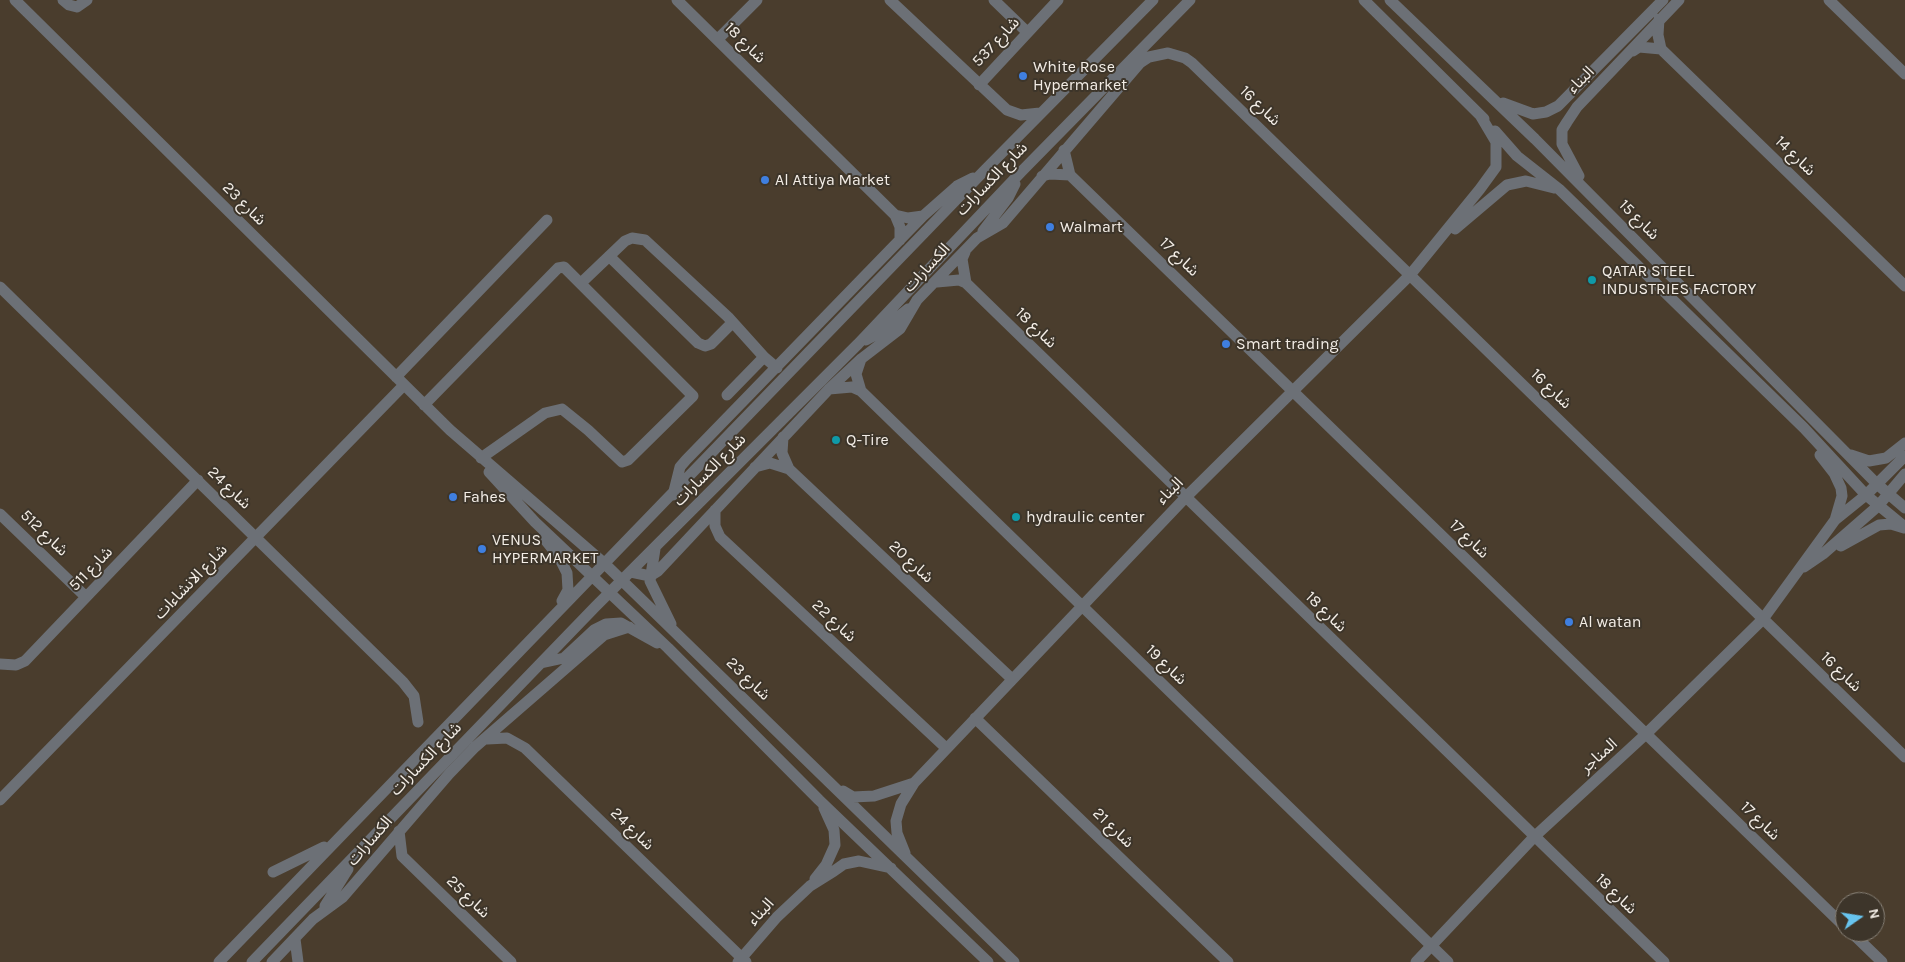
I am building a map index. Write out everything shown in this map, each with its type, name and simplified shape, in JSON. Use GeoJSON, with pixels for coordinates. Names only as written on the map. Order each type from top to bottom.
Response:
{"type":"FeatureCollection","features":[{"type":"Feature","properties":{"kind":"street","name":"شارع 23"},"geometry":{"type":"LineString","coordinates":[[15,0],[404,386],[481,458],[605,564],[673,628],[1014,962]]}},
{"type":"Feature","properties":{"kind":"street"},"geometry":{"type":"LineString","coordinates":[[63,0],[69,5],[77,7],[87,0]]}},
{"type":"Feature","properties":{"kind":"street","name":"شارع 18"},"geometry":{"type":"LineString","coordinates":[[678,0],[895,215]]}},
{"type":"Feature","properties":{"kind":"street"},"geometry":{"type":"LineString","coordinates":[[718,39],[757,0]]}},
{"type":"Feature","properties":{"kind":"street"},"geometry":{"type":"LineString","coordinates":[[890,0],[1007,110],[1021,115],[1040,113]]}},
{"type":"Feature","properties":{"kind":"street"},"geometry":{"type":"LineString","coordinates":[[994,0],[1028,32]]}},
{"type":"Feature","properties":{"kind":"street","name":"شارع 537"},"geometry":{"type":"LineString","coordinates":[[979,85],[1058,0]]}},
{"type":"Feature","properties":{"kind":"street","name":"شارع الكسارات"},"geometry":{"type":"LineString","coordinates":[[219,962],[1040,113],[1153,0]]}},
{"type":"Feature","properties":{"kind":"street","name":"شارع الكسارات"},"geometry":{"type":"LineString","coordinates":[[252,962],[609,592],[858,344],[1021,172],[1190,0]]}},
{"type":"Feature","properties":{"kind":"street","name":"شارع 15"},"geometry":{"type":"LineString","coordinates":[[1364,0],[1480,115],[1517,156],[1559,189],[1804,428],[1866,495],[1905,527]]}},
{"type":"Feature","properties":{"kind":"street","name":"شارع 15"},"geometry":{"type":"LineString","coordinates":[[1390,0],[1594,198],[1877,484],[1905,508]]}},
{"type":"Feature","properties":{"kind":"street","name":"البناء"},"geometry":{"type":"LineString","coordinates":[[1493,98],[1533,114],[1546,112],[1558,106],[1663,0]]}},
{"type":"Feature","properties":{"kind":"street","name":"البناء"},"geometry":{"type":"LineString","coordinates":[[1594,198],[1570,162],[1562,144],[1562,130],[1577,107],[1633,51],[1679,0]]}},
{"type":"Feature","properties":{"kind":"street"},"geometry":{"type":"LineString","coordinates":[[1829,0],[1905,74]]}},
{"type":"Feature","properties":{"kind":"street"},"geometry":{"type":"LineString","coordinates":[[1633,51],[1639,46],[1661,49],[1658,34],[1660,20]]}},
{"type":"Feature","properties":{"kind":"street","name":"شارع 14"},"geometry":{"type":"LineString","coordinates":[[1661,49],[1905,286]]}},
{"type":"Feature","properties":{"kind":"street","name":"الكسارات"},"geometry":{"type":"LineString","coordinates":[[650,576],[658,572],[754,467],[829,389],[861,359],[900,329],[917,300],[937,282],[977,238],[1003,223],[1140,63],[1149,57],[1168,53]]}},
{"type":"Feature","properties":{"kind":"street","name":"شارع 16"},"geometry":{"type":"LineString","coordinates":[[1168,53],[1185,58],[1192,63],[1905,757]]}},
{"type":"Feature","properties":{"kind":"street","name":"البناء"},"geometry":{"type":"LineString","coordinates":[[907,857],[897,833],[896,821],[901,804],[914,783],[1081,605],[1185,498],[1410,275],[1434,248],[1496,167],[1496,142],[1480,115]]}},
{"type":"Feature","properties":{"kind":"street"},"geometry":{"type":"LineString","coordinates":[[1042,176],[1050,174],[1070,175],[1064,150]]}},
{"type":"Feature","properties":{"kind":"street"},"geometry":{"type":"LineString","coordinates":[[673,494],[680,467],[923,216],[957,186],[983,172]]}},
{"type":"Feature","properties":{"kind":"street"},"geometry":{"type":"LineString","coordinates":[[977,238],[1008,198],[1021,172]]}},
{"type":"Feature","properties":{"kind":"street","name":"شارع 17"},"geometry":{"type":"LineString","coordinates":[[1070,175],[1835,916]]}},
{"type":"Feature","properties":{"kind":"street","name":"البناء"},"geometry":{"type":"LineString","coordinates":[[1434,248],[1507,185],[1526,180],[1559,189]]}},
{"type":"Feature","properties":{"kind":"street"},"geometry":{"type":"LineString","coordinates":[[895,215],[908,218],[923,216]]}},
{"type":"Feature","properties":{"kind":"street"},"geometry":{"type":"LineString","coordinates":[[895,215],[900,227],[900,240]]}},
{"type":"Feature","properties":{"kind":"street"},"geometry":{"type":"LineString","coordinates":[[396,377],[547,220]]}},
{"type":"Feature","properties":{"kind":"street"},"geometry":{"type":"LineString","coordinates":[[581,283],[625,242],[632,238],[645,240],[777,368]]}},
{"type":"Feature","properties":{"kind":"street"},"geometry":{"type":"LineString","coordinates":[[965,252],[962,259],[966,283]]}},
{"type":"Feature","properties":{"kind":"street"},"geometry":{"type":"LineString","coordinates":[[873,286],[888,254]]}},
{"type":"Feature","properties":{"kind":"street"},"geometry":{"type":"LineString","coordinates":[[609,256],[698,343],[705,346],[712,344],[732,323]]}},
{"type":"Feature","properties":{"kind":"street"},"geometry":{"type":"LineString","coordinates":[[424,405],[558,268],[564,267],[693,396],[628,460],[622,462],[562,409],[545,413],[481,458]]}},
{"type":"Feature","properties":{"kind":"street"},"geometry":{"type":"LineString","coordinates":[[937,282],[959,280],[966,283]]}},
{"type":"Feature","properties":{"kind":"street","name":"شارع 18"},"geometry":{"type":"LineString","coordinates":[[966,283],[1664,962]]}},
{"type":"Feature","properties":{"kind":"street","name":"شارع 24"},"geometry":{"type":"LineString","coordinates":[[0,287],[403,682],[414,696],[418,722]]}},
{"type":"Feature","properties":{"kind":"street"},"geometry":{"type":"LineString","coordinates":[[858,344],[877,334],[917,300]]}},
{"type":"Feature","properties":{"kind":"street"},"geometry":{"type":"LineString","coordinates":[[727,396],[764,357]]}},
{"type":"Feature","properties":{"kind":"street"},"geometry":{"type":"LineString","coordinates":[[861,359],[856,374],[861,391]]}},
{"type":"Feature","properties":{"kind":"street","name":"شارع الانشاءات"},"geometry":{"type":"LineString","coordinates":[[0,800],[404,386]]}},
{"type":"Feature","properties":{"kind":"street"},"geometry":{"type":"LineString","coordinates":[[829,389],[852,387],[861,391]]}},
{"type":"Feature","properties":{"kind":"street","name":"شارع 19"},"geometry":{"type":"LineString","coordinates":[[861,391],[1448,962]]}},
{"type":"Feature","properties":{"kind":"street","name":"شارع 15"},"geometry":{"type":"LineString","coordinates":[[1804,428],[1834,473],[1841,488],[1842,496],[1835,520]]}},
{"type":"Feature","properties":{"kind":"street","name":"شارع 23"},"geometry":{"type":"LineString","coordinates":[[450,430],[535,522],[668,648],[819,800],[894,869],[988,962]]}},
{"type":"Feature","properties":{"kind":"street"},"geometry":{"type":"LineString","coordinates":[[783,437],[782,453],[789,469]]}},
{"type":"Feature","properties":{"kind":"street"},"geometry":{"type":"LineString","coordinates":[[1849,454],[1869,461],[1886,458],[1905,443]]}},
{"type":"Feature","properties":{"kind":"street","name":"المناجر"},"geometry":{"type":"LineString","coordinates":[[1416,962],[1534,837],[1646,734],[1763,619],[1835,520],[1866,495],[1905,456]]}},
{"type":"Feature","properties":{"kind":"street"},"geometry":{"type":"LineString","coordinates":[[754,467],[770,463],[789,469]]}},
{"type":"Feature","properties":{"kind":"street","name":"شارع 20"},"geometry":{"type":"LineString","coordinates":[[789,469],[1012,679]]}},
{"type":"Feature","properties":{"kind":"street","name":"المناجر"},"geometry":{"type":"LineString","coordinates":[[1824,554],[1878,506],[1905,474]]}},
{"type":"Feature","properties":{"kind":"street","name":"شارع 511"},"geometry":{"type":"LineString","coordinates":[[0,664],[16,664],[25,661],[198,480]]}},
{"type":"Feature","properties":{"kind":"street","name":"شارع 22"},"geometry":{"type":"LineString","coordinates":[[715,510],[715,526],[720,537],[946,748]]}},
{"type":"Feature","properties":{"kind":"street","name":"شارع 512"},"geometry":{"type":"LineString","coordinates":[[0,514],[86,597]]}},
{"type":"Feature","properties":{"kind":"street"},"geometry":{"type":"LineString","coordinates":[[535,522],[567,573],[568,590],[554,614]]}},
{"type":"Feature","properties":{"kind":"street","name":"المناجر"},"geometry":{"type":"LineString","coordinates":[[1800,570],[1824,554],[1879,525],[1891,524],[1905,527]]}},
{"type":"Feature","properties":{"kind":"street"},"geometry":{"type":"LineString","coordinates":[[655,548],[650,576],[654,590],[664,606],[673,628]]}},
{"type":"Feature","properties":{"kind":"street"},"geometry":{"type":"LineString","coordinates":[[631,572],[650,576]]}},
{"type":"Feature","properties":{"kind":"street"},"geometry":{"type":"LineString","coordinates":[[540,664],[564,658],[594,630],[606,624],[621,623],[668,648]]}},
{"type":"Feature","properties":{"kind":"street","name":"الكسارات"},"geometry":{"type":"LineString","coordinates":[[272,962],[321,912],[343,897],[449,774],[475,747],[487,739],[518,709],[604,635],[629,627]]}},
{"type":"Feature","properties":{"kind":"street","name":"شارع 21"},"geometry":{"type":"LineString","coordinates":[[975,718],[1228,962]]}},
{"type":"Feature","properties":{"kind":"street","name":"شارع 24"},"geometry":{"type":"LineString","coordinates":[[487,739],[507,738],[525,748],[742,961]]}},
{"type":"Feature","properties":{"kind":"street","name":"البناء"},"geometry":{"type":"LineString","coordinates":[[833,785],[852,796],[864,797],[886,794],[914,783]]}},
{"type":"Feature","properties":{"kind":"street","name":"البناء"},"geometry":{"type":"LineString","coordinates":[[810,886],[826,865],[835,845],[834,830],[819,800]]}},
{"type":"Feature","properties":{"kind":"street"},"geometry":{"type":"LineString","coordinates":[[378,857],[390,854],[402,856],[399,831]]}},
{"type":"Feature","properties":{"kind":"street"},"geometry":{"type":"LineString","coordinates":[[273,872],[305,858],[339,838]]}},
{"type":"Feature","properties":{"kind":"street","name":"شارع 25"},"geometry":{"type":"LineString","coordinates":[[402,856],[511,962]]}},
{"type":"Feature","properties":{"kind":"street"},"geometry":{"type":"LineString","coordinates":[[321,912],[340,884],[354,857]]}},
{"type":"Feature","properties":{"kind":"street","name":"البناء"},"geometry":{"type":"LineString","coordinates":[[742,961],[776,917],[810,886],[844,864],[853,861],[866,861],[894,869]]}},
{"type":"Feature","properties":{"kind":"street"},"geometry":{"type":"LineString","coordinates":[[295,938],[298,962]]}},
{"type":"Feature","properties":{"kind":"street"},"geometry":{"type":"LineString","coordinates":[[1861,942],[1882,962]]}},
{"type":"Feature","properties":{"kind":"shaded area"},"geometry":{"type":"Polygon","coordinates":[[[0,0],[1905,0],[1905,962],[0,962],[0,0]]]}},
{"type":"Feature","properties":{"kind":"place","name":"White Rose Hypermarket"},"geometry":{"type":"Point","coordinates":[1023,76]}},
{"type":"Feature","properties":{"kind":"place","name":"Al Attiya Market"},"geometry":{"type":"Point","coordinates":[765,180]}},
{"type":"Feature","properties":{"kind":"place","name":"Walmart"},"geometry":{"type":"Point","coordinates":[1050,227]}},
{"type":"Feature","properties":{"kind":"place","name":"QATAR STEEL INDUSTRIES FACTORY"},"geometry":{"type":"Point","coordinates":[1592,280]}},
{"type":"Feature","properties":{"kind":"place","name":"Smart trading"},"geometry":{"type":"Point","coordinates":[1226,344]}},
{"type":"Feature","properties":{"kind":"place","name":"Q-Tire"},"geometry":{"type":"Point","coordinates":[836,440]}},
{"type":"Feature","properties":{"kind":"place","name":"Fahes"},"geometry":{"type":"Point","coordinates":[453,497]}},
{"type":"Feature","properties":{"kind":"place","name":"hydraulic center"},"geometry":{"type":"Point","coordinates":[1016,517]}},
{"type":"Feature","properties":{"kind":"place","name":"VENUS HYPERMARKET"},"geometry":{"type":"Point","coordinates":[482,549]}},
{"type":"Feature","properties":{"kind":"place","name":"Al watan"},"geometry":{"type":"Point","coordinates":[1569,622]}}]}
